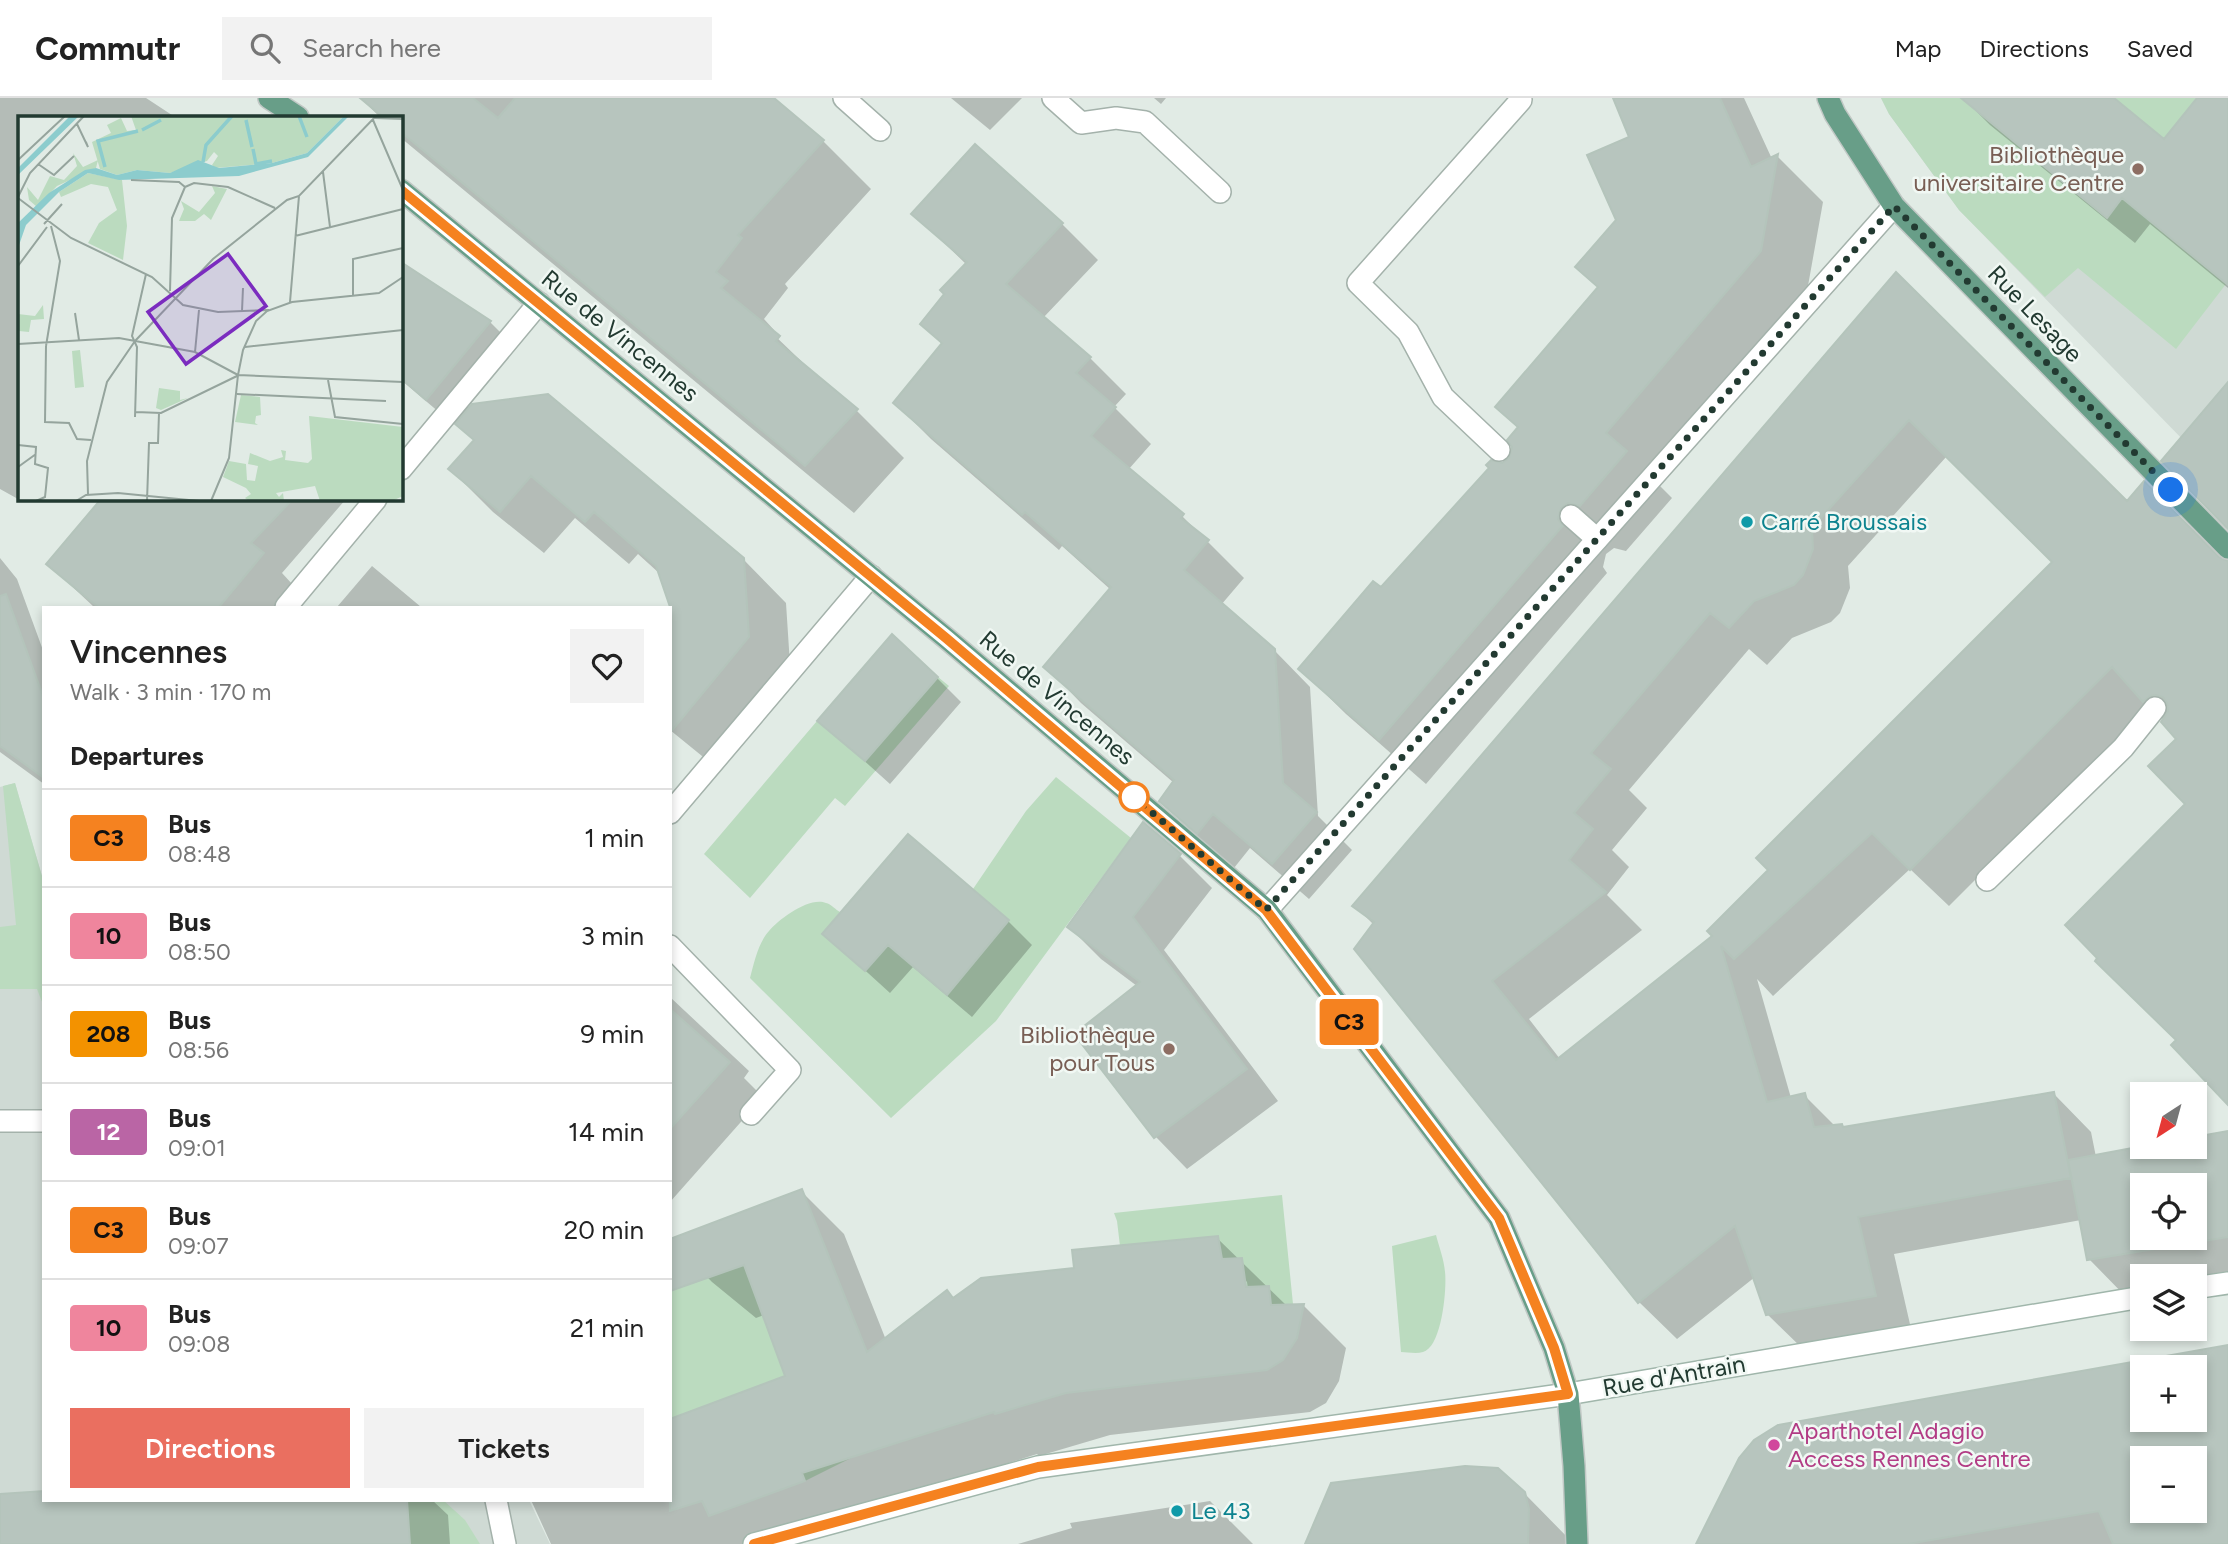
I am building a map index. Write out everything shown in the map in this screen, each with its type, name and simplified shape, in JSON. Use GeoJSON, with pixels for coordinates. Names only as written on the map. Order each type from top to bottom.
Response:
{"type":"FeatureCollection","features":[{"type":"Feature","properties":{"kind":"main road"},"geometry":{"type":"LineString","coordinates":[[269,98],[291,109]]}},
{"type":"Feature","properties":{"kind":"main road"},"geometry":{"type":"LineString","coordinates":[[844,98],[880,130]]}},
{"type":"Feature","properties":{"kind":"main road"},"geometry":{"type":"LineString","coordinates":[[1053,98],[1081,123],[1116,118],[1145,122],[1220,192]]}},
{"type":"Feature","properties":{"kind":"main road","name":"Rue Lesage"},"geometry":{"type":"LineString","coordinates":[[1828,98],[1835,114],[1894,206],[2228,548]]}},
{"type":"Feature","properties":{"kind":"main road"},"geometry":{"type":"LineString","coordinates":[[1499,450],[1443,397],[1408,332],[1358,283],[1521,100]]}},
{"type":"Feature","properties":{"kind":"main road","name":"Rue de Vincennes"},"geometry":{"type":"LineString","coordinates":[[402,191],[871,576],[1266,910],[1499,1218],[1554,1348],[1568,1394],[1577,1544]]}},
{"type":"Feature","properties":{"kind":"main road"},"geometry":{"type":"LineString","coordinates":[[1266,910],[1894,206]]}},
{"type":"Feature","properties":{"kind":"main road"},"geometry":{"type":"LineString","coordinates":[[402,468],[539,303]]}},
{"type":"Feature","properties":{"kind":"main road"},"geometry":{"type":"LineString","coordinates":[[287,606],[375,500]]}},
{"type":"Feature","properties":{"kind":"main road"},"geometry":{"type":"LineString","coordinates":[[1571,516],[1597,540]]}},
{"type":"Feature","properties":{"kind":"main road"},"geometry":{"type":"LineString","coordinates":[[672,811],[871,576]]}},
{"type":"Feature","properties":{"kind":"main road"},"geometry":{"type":"LineString","coordinates":[[1987,880],[2123,748],[2155,708]]}},
{"type":"Feature","properties":{"kind":"main road"},"geometry":{"type":"LineString","coordinates":[[672,948],[790,1070],[751,1114]]}},
{"type":"Feature","properties":{"kind":"main road"},"geometry":{"type":"LineString","coordinates":[[0,1121],[42,1121]]}},
{"type":"Feature","properties":{"kind":"main road"},"geometry":{"type":"LineString","coordinates":[[2207,1286],[2228,1283]]}},
{"type":"Feature","properties":{"kind":"main road","name":"Rue d'Antrain"},"geometry":{"type":"LineString","coordinates":[[754,1544],[1038,1467],[1568,1394],[2130,1299]]}},
{"type":"Feature","properties":{"kind":"main road"},"geometry":{"type":"LineString","coordinates":[[496,1502],[505,1544]]}},
{"type":"Feature","properties":{"kind":"shaded area"},"geometry":{"type":"Polygon","coordinates":[[[1881,98],[2228,98],[2228,486],[1959,210],[1889,114],[1881,98]]]}},
{"type":"Feature","properties":{"kind":"shaded area"},"geometry":{"type":"Polygon","coordinates":[[[15,783],[42,876],[42,1502],[530,1502],[550,1544],[0,1544],[0,787],[15,783]]]}},
{"type":"Feature","properties":{"kind":"green space"},"geometry":{"type":"Polygon","coordinates":[[[1881,98],[1961,98],[2107,217],[2122,198],[2226,284],[2176,349],[2078,268],[2045,297],[1959,210],[1889,114],[1881,98]]]}},
{"type":"Feature","properties":{"kind":"green space"},"geometry":{"type":"Polygon","coordinates":[[[2114,98],[2197,98],[2164,139],[2114,98]]]}},
{"type":"Feature","properties":{"kind":"green space"},"geometry":{"type":"Polygon","coordinates":[[[938,677],[949,686],[845,806],[835,798],[750,898],[704,854],[817,721],[865,761],[938,677]]]}},
{"type":"Feature","properties":{"kind":"green space"},"geometry":{"type":"Polygon","coordinates":[[[1056,777],[1131,838],[996,1021],[891,1118],[750,978],[762,941],[774,926],[795,910],[812,903],[826,903],[840,912],[822,934],[864,970],[888,945],[947,994],[1009,920],[973,889],[1026,811],[1056,777]]]}},
{"type":"Feature","properties":{"kind":"green space"},"geometry":{"type":"Polygon","coordinates":[[[15,783],[42,876],[42,1002],[37,989],[0,989],[0,927],[16,925],[3,786],[15,783]]]}},
{"type":"Feature","properties":{"kind":"green space"},"geometry":{"type":"Polygon","coordinates":[[[1282,1195],[1293,1304],[1271,1305],[1268,1286],[1246,1287],[1242,1258],[1222,1259],[1218,1236],[1120,1246],[1114,1213],[1282,1195]]]}},
{"type":"Feature","properties":{"kind":"green space"},"geometry":{"type":"Polygon","coordinates":[[[1436,1235],[1444,1262],[1445,1280],[1439,1329],[1435,1340],[1423,1352],[1401,1352],[1392,1246],[1436,1235]]]}},
{"type":"Feature","properties":{"kind":"green space"},"geometry":{"type":"Polygon","coordinates":[[[742,1261],[761,1310],[791,1301],[853,1457],[805,1481],[761,1385],[672,1418],[674,1287],[742,1261]]]}},
{"type":"Feature","properties":{"kind":"green space"},"geometry":{"type":"Polygon","coordinates":[[[407,1502],[445,1502],[465,1520],[480,1544],[410,1544],[407,1502]]]}},
{"type":"Feature","properties":{"kind":"building"},"geometry":{"type":"Polygon","coordinates":[[[360,98],[473,98],[498,118],[515,98],[774,98],[824,140],[738,235],[742,238],[716,272],[728,281],[721,288],[780,336],[776,341],[858,409],[805,466],[402,133],[402,116],[382,116],[360,98]]]}},
{"type":"Feature","properties":{"kind":"building"},"geometry":{"type":"Polygon","coordinates":[[[1613,98],[1720,98],[1751,167],[1778,154],[1761,251],[1606,433],[1627,451],[1580,506],[1568,503],[1561,508],[1558,519],[1563,526],[1379,740],[1298,669],[1373,581],[1381,587],[1489,468],[1486,465],[1491,460],[1502,463],[1509,458],[1512,447],[1507,440],[1518,427],[1495,407],[1598,287],[1575,267],[1616,220],[1587,155],[1629,137],[1613,98]]]}},
{"type":"Feature","properties":{"kind":"building","name":"Bibliothèque universitaire Centre"},"geometry":{"type":"Polygon","coordinates":[[[1961,98],[2114,98],[2164,139],[2197,98],[2228,98],[2228,285],[2122,198],[2107,218],[1961,98]]]}},
{"type":"Feature","properties":{"kind":"building"},"geometry":{"type":"Polygon","coordinates":[[[975,144],[1063,223],[1006,284],[1091,357],[1076,373],[1116,407],[1091,436],[1184,514],[1181,518],[1209,540],[1184,570],[1275,649],[1283,783],[1317,812],[1272,864],[1213,814],[1197,834],[1159,801],[1174,780],[1043,667],[1111,587],[1025,512],[1022,515],[893,403],[942,343],[920,324],[944,294],[940,290],[967,262],[911,214],[975,144]]]}},
{"type":"Feature","properties":{"kind":"building"},"geometry":{"type":"Polygon","coordinates":[[[402,263],[491,321],[426,400],[402,379],[402,263]]]}},
{"type":"Feature","properties":{"kind":"building"},"geometry":{"type":"Polygon","coordinates":[[[1896,272],[2127,501],[2144,481],[2219,557],[2228,561],[2228,1105],[2171,1045],[2176,1040],[2095,961],[2097,958],[2065,925],[2185,804],[2148,766],[2176,739],[2161,722],[2168,711],[2167,703],[2163,697],[2156,695],[2143,702],[2112,667],[1910,870],[1872,833],[1734,959],[1721,946],[1767,1102],[1805,1093],[1814,1127],[1842,1124],[1843,1127],[2054,1092],[2071,1178],[1858,1217],[1876,1296],[1766,1315],[1735,1226],[1638,1303],[1354,949],[1374,922],[1352,906],[1896,272]],[[1909,420],[1812,528],[1813,549],[1803,575],[1794,585],[1754,601],[1729,628],[1710,613],[1591,753],[1611,769],[1574,813],[1593,829],[1569,860],[1606,892],[1492,981],[1556,1060],[1712,936],[1707,931],[1768,870],[1756,858],[2052,562],[1909,420]]]}},
{"type":"Feature","properties":{"kind":"building"},"geometry":{"type":"Polygon","coordinates":[[[2228,382],[2228,529],[2161,461],[2228,382]]]}},
{"type":"Feature","properties":{"kind":"building"},"geometry":{"type":"Polygon","coordinates":[[[548,394],[744,558],[749,637],[672,731],[672,606],[670,606],[656,566],[594,512],[585,522],[531,476],[500,512],[448,469],[474,440],[455,424],[472,404],[548,394]]]}},
{"type":"Feature","properties":{"kind":"building"},"geometry":{"type":"Polygon","coordinates":[[[100,500],[292,500],[251,543],[264,553],[220,606],[97,606],[46,564],[100,500]]]}},
{"type":"Feature","properties":{"kind":"building"},"geometry":{"type":"Polygon","coordinates":[[[6,594],[42,693],[42,777],[0,746],[0,596],[6,594]]]}},
{"type":"Feature","properties":{"kind":"building"},"geometry":{"type":"Polygon","coordinates":[[[892,634],[938,677],[865,761],[817,721],[892,634]]]}},
{"type":"Feature","properties":{"kind":"building"},"geometry":{"type":"Polygon","coordinates":[[[1143,822],[1181,854],[1133,917],[1247,1069],[1154,1138],[1074,1034],[1140,982],[1067,927],[1143,822]]]}},
{"type":"Feature","properties":{"kind":"building"},"geometry":{"type":"Polygon","coordinates":[[[908,834],[1009,920],[947,995],[888,945],[865,971],[822,934],[908,834]]]}},
{"type":"Feature","properties":{"kind":"building"},"geometry":{"type":"Polygon","coordinates":[[[672,1011],[730,1062],[672,1127],[672,1011]]]}},
{"type":"Feature","properties":{"kind":"building"},"geometry":{"type":"Polygon","coordinates":[[[2228,1131],[2228,1237],[2207,1240],[2207,1173],[2130,1173],[2130,1250],[2148,1250],[2087,1260],[2068,1160],[2130,1148],[2130,1159],[2207,1159],[2207,1135],[2228,1131]]]}},
{"type":"Feature","properties":{"kind":"building"},"geometry":{"type":"Polygon","coordinates":[[[802,1189],[867,1352],[947,1290],[953,1298],[981,1278],[1074,1268],[1072,1250],[1218,1236],[1222,1259],[1242,1258],[1246,1287],[1269,1286],[1271,1305],[1304,1304],[1297,1338],[1283,1360],[1267,1370],[1066,1393],[995,1414],[994,1412],[802,1473],[805,1481],[709,1516],[702,1501],[670,1511],[672,1418],[785,1376],[744,1265],[672,1290],[672,1238],[802,1189]]]}},
{"type":"Feature","properties":{"kind":"building"},"geometry":{"type":"Polygon","coordinates":[[[2228,1345],[2228,1544],[2113,1544],[2099,1511],[1908,1544],[1696,1544],[1739,1458],[1754,1440],[1778,1425],[2130,1362],[2130,1432],[2207,1432],[2207,1355],[2172,1355],[2228,1345]]]}},
{"type":"Feature","properties":{"kind":"building"},"geometry":{"type":"Polygon","coordinates":[[[1465,1466],[1498,1468],[1525,1492],[1529,1509],[1528,1544],[1305,1544],[1331,1483],[1465,1466]]]}},
{"type":"Feature","properties":{"kind":"building"},"geometry":{"type":"Polygon","coordinates":[[[42,1491],[42,1502],[407,1502],[410,1544],[0,1544],[0,1494],[42,1491]]]}},
{"type":"Feature","properties":{"kind":"bus line","name":"C3"},"geometry":{"type":"LineString","coordinates":[[402,191],[946,638],[1266,910],[1499,1218],[1554,1348],[1568,1394],[1038,1467],[754,1544]]}},
{"type":"Feature","properties":{"kind":"place","name":"Bibliothèque universitaire Centre"},"geometry":{"type":"Point","coordinates":[2138,169]}},
{"type":"Feature","properties":{"kind":"place","name":"Carré Broussais"},"geometry":{"type":"Point","coordinates":[1747,522]}},
{"type":"Feature","properties":{"kind":"place","name":"Bibliothèque pour Tous"},"geometry":{"type":"Point","coordinates":[1169,1049]}},
{"type":"Feature","properties":{"kind":"place","name":"Aparthotel Adagio Access Rennes Centre"},"geometry":{"type":"Point","coordinates":[1774,1445]}},
{"type":"Feature","properties":{"kind":"place","name":"Le 43"},"geometry":{"type":"Point","coordinates":[1177,1511]}},
{"type":"Feature","properties":{"kind":"route"},"geometry":{"type":"LineString","coordinates":[[1134,797],[1266,910],[1894,206],[2171,490]]}}]}
